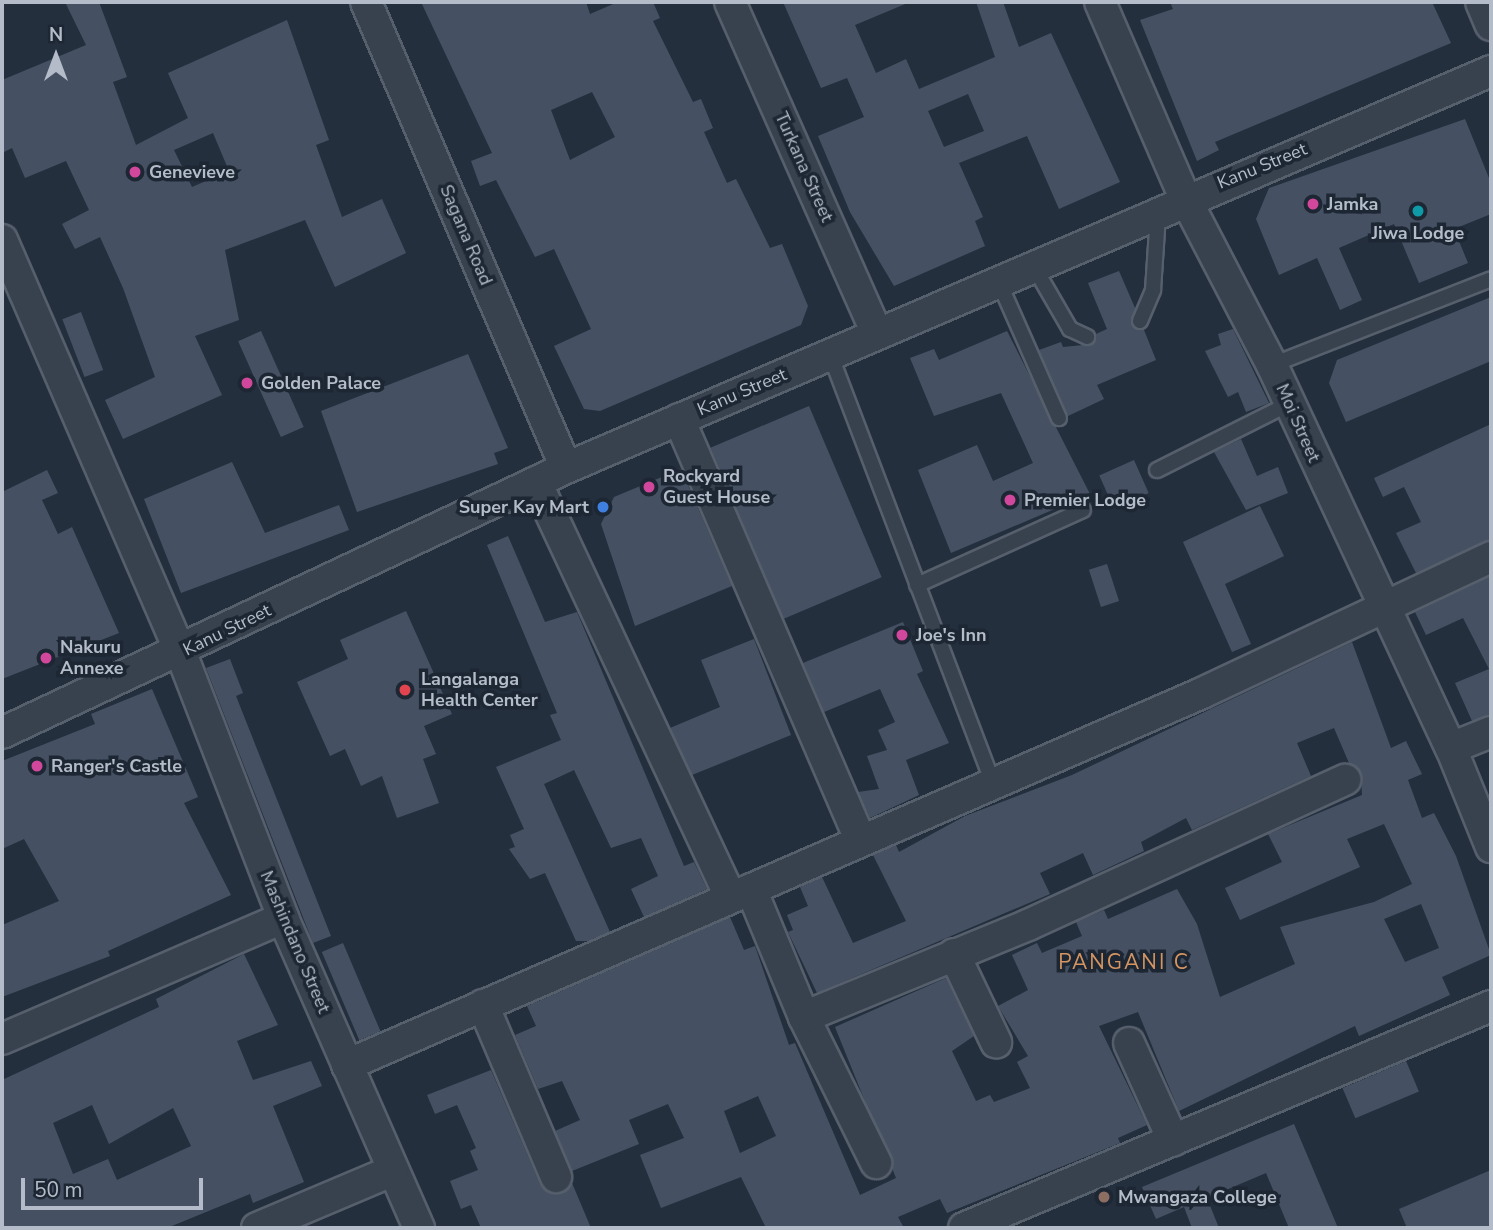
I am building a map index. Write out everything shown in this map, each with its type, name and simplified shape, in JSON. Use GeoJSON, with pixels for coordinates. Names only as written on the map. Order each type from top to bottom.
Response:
{"type":"FeatureCollection","features":[{"type":"Feature","properties":{"kind":"street","name":"Sagana Road"},"geometry":{"type":"LineString","coordinates":[[366,2],[566,468]]}},
{"type":"Feature","properties":{"kind":"street","name":"Turkana Street"},"geometry":{"type":"LineString","coordinates":[[730,2],[877,333]]}},
{"type":"Feature","properties":{"kind":"street","name":"Moi Street"},"geometry":{"type":"LineString","coordinates":[[1100,2],[1185,198],[1272,365],[1382,607],[1451,748],[1491,847]]}},
{"type":"Feature","properties":{"kind":"street"},"geometry":{"type":"LineString","coordinates":[[1481,2],[1491,25]]}},
{"type":"Feature","properties":{"kind":"street","name":"Kanu Street"},"geometry":{"type":"LineString","coordinates":[[2,733],[181,653],[566,468],[1185,198],[1491,71]]}},
{"type":"Feature","properties":{"kind":"street","name":"Mashindano Street"},"geometry":{"type":"LineString","coordinates":[[2,240],[181,653],[283,918],[419,1228]]}},
{"type":"Feature","properties":{"kind":"street"},"geometry":{"type":"LineString","coordinates":[[679,419],[860,840]]}},
{"type":"Feature","properties":{"kind":"street"},"geometry":{"type":"LineString","coordinates":[[536,482],[876,1163]]}},
{"type":"Feature","properties":{"kind":"street"},"geometry":{"type":"LineString","coordinates":[[347,1065],[992,781],[1202,693],[1491,557]]}},
{"type":"Feature","properties":{"kind":"street"},"geometry":{"type":"LineString","coordinates":[[1451,748],[1491,732]]}},
{"type":"Feature","properties":{"kind":"street"},"geometry":{"type":"LineString","coordinates":[[804,1017],[954,954],[1345,780]]}},
{"type":"Feature","properties":{"kind":"street"},"geometry":{"type":"LineString","coordinates":[[2,1039],[283,918]]}},
{"type":"Feature","properties":{"kind":"street"},"geometry":{"type":"LineString","coordinates":[[954,954],[996,1042]]}},
{"type":"Feature","properties":{"kind":"street"},"geometry":{"type":"LineString","coordinates":[[483,1005],[556,1177]]}},
{"type":"Feature","properties":{"kind":"street"},"geometry":{"type":"LineString","coordinates":[[964,1228],[1491,1006]]}},
{"type":"Feature","properties":{"kind":"street"},"geometry":{"type":"LineString","coordinates":[[1129,1043],[1173,1140]]}},
{"type":"Feature","properties":{"kind":"street"},"geometry":{"type":"LineString","coordinates":[[257,1228],[393,1171]]}},
{"type":"Feature","properties":{"kind":"lane"},"geometry":{"type":"LineString","coordinates":[[1140,321],[1153,290],[1158,211]]}},
{"type":"Feature","properties":{"kind":"lane"},"geometry":{"type":"LineString","coordinates":[[1033,265],[1070,329],[1087,337]]}},
{"type":"Feature","properties":{"kind":"lane"},"geometry":{"type":"LineString","coordinates":[[1272,365],[1491,279]]}},
{"type":"Feature","properties":{"kind":"lane"},"geometry":{"type":"LineString","coordinates":[[999,280],[1059,418]]}},
{"type":"Feature","properties":{"kind":"lane"},"geometry":{"type":"LineString","coordinates":[[830,354],[992,781]]}},
{"type":"Feature","properties":{"kind":"lane"},"geometry":{"type":"LineString","coordinates":[[1157,470],[1289,404]]}},
{"type":"Feature","properties":{"kind":"lane"},"geometry":{"type":"LineString","coordinates":[[917,585],[1083,510]]}},
{"type":"Feature","properties":{"kind":"building"},"geometry":{"type":"Polygon","coordinates":[[[65,2],[99,2],[127,77],[113,82],[136,145],[188,118],[168,73],[287,20],[329,140],[316,145],[342,217],[382,199],[406,253],[335,287],[305,220],[225,250],[239,320],[195,336],[222,395],[123,439],[105,400],[155,377],[123,288],[100,237],[75,249],[62,224],[89,210],[66,161],[25,178],[12,148],[2,153],[2,80],[86,45],[65,2]],[[213,133],[174,150],[192,187],[229,171],[213,133]]]}},
{"type":"Feature","properties":{"kind":"building"},"geometry":{"type":"Polygon","coordinates":[[[421,2],[586,2],[590,14],[618,2],[653,2],[660,18],[653,21],[693,102],[701,99],[713,128],[704,132],[727,183],[736,179],[770,248],[782,244],[808,306],[801,325],[600,411],[584,409],[554,346],[591,329],[554,249],[535,257],[496,180],[480,186],[471,161],[492,153],[421,2]],[[592,92],[551,110],[570,160],[615,137],[592,92]]]}},
{"type":"Feature","properties":{"kind":"building"},"geometry":{"type":"Polygon","coordinates":[[[783,2],[910,2],[855,25],[876,73],[906,59],[919,89],[995,57],[976,2],[1003,2],[1019,47],[1051,33],[1120,182],[1059,209],[1027,136],[959,163],[983,217],[975,221],[985,246],[894,286],[850,212],[818,136],[864,117],[847,78],[821,88],[783,2]],[[968,94],[928,111],[944,147],[984,131],[968,94]]]}},
{"type":"Feature","properties":{"kind":"building"},"geometry":{"type":"Polygon","coordinates":[[[1170,2],[1432,2],[1451,43],[1215,142],[1219,150],[1197,161],[1140,20],[1173,9],[1170,2]]]}},
{"type":"Feature","properties":{"kind":"building"},"geometry":{"type":"Polygon","coordinates":[[[1465,119],[1491,183],[1491,214],[1454,229],[1468,263],[1419,283],[1394,224],[1339,248],[1362,300],[1340,310],[1317,258],[1279,275],[1256,219],[1269,188],[1465,119]]]}},
{"type":"Feature","properties":{"kind":"building"},"geometry":{"type":"Polygon","coordinates":[[[1119,271],[1135,308],[1132,326],[1144,330],[1156,360],[1097,385],[1104,399],[1068,416],[1039,350],[1061,342],[1063,347],[1093,344],[1096,334],[1107,329],[1088,283],[1119,271]]]}},
{"type":"Feature","properties":{"kind":"building"},"geometry":{"type":"Polygon","coordinates":[[[1491,297],[1491,361],[1346,422],[1329,383],[1337,360],[1491,297]]]}},
{"type":"Feature","properties":{"kind":"building"},"geometry":{"type":"Polygon","coordinates":[[[81,312],[103,370],[85,377],[62,319],[81,312]]]}},
{"type":"Feature","properties":{"kind":"building"},"geometry":{"type":"Polygon","coordinates":[[[1233,329],[1269,403],[1246,412],[1238,392],[1228,397],[1205,351],[1221,345],[1218,334],[1233,329]]]}},
{"type":"Feature","properties":{"kind":"building"},"geometry":{"type":"Polygon","coordinates":[[[261,331],[304,427],[281,437],[238,341],[261,331]]]}},
{"type":"Feature","properties":{"kind":"building"},"geometry":{"type":"Polygon","coordinates":[[[1007,331],[1090,494],[951,553],[918,470],[977,445],[993,481],[1033,463],[1001,393],[934,416],[910,358],[934,349],[939,360],[1007,331]]]}},
{"type":"Feature","properties":{"kind":"building"},"geometry":{"type":"Polygon","coordinates":[[[468,354],[508,448],[494,453],[498,464],[357,512],[321,411],[468,354]]]}},
{"type":"Feature","properties":{"kind":"building"},"geometry":{"type":"Polygon","coordinates":[[[809,406],[882,577],[783,619],[711,448],[809,406]]]}},
{"type":"Feature","properties":{"kind":"building"},"geometry":{"type":"Polygon","coordinates":[[[1491,424],[1491,540],[1416,573],[1396,533],[1421,522],[1404,487],[1383,497],[1374,478],[1491,424]]]}},
{"type":"Feature","properties":{"kind":"building"},"geometry":{"type":"Polygon","coordinates":[[[1241,439],[1257,476],[1278,467],[1288,493],[1246,510],[1214,452],[1241,439]]]}},
{"type":"Feature","properties":{"kind":"building"},"geometry":{"type":"Polygon","coordinates":[[[1134,460],[1149,493],[1114,508],[1099,475],[1134,460]]]}},
{"type":"Feature","properties":{"kind":"building"},"geometry":{"type":"Polygon","coordinates":[[[232,462],[265,533],[339,505],[349,530],[181,593],[144,499],[232,462]]]}},
{"type":"Feature","properties":{"kind":"building"},"geometry":{"type":"Polygon","coordinates":[[[681,469],[732,586],[635,626],[601,524],[614,497],[681,469]]]}},
{"type":"Feature","properties":{"kind":"building"},"geometry":{"type":"Polygon","coordinates":[[[47,470],[58,493],[42,500],[58,534],[72,527],[119,633],[2,679],[2,492],[47,470]]]}},
{"type":"Feature","properties":{"kind":"building"},"geometry":{"type":"Polygon","coordinates":[[[1260,506],[1284,556],[1225,584],[1251,644],[1232,652],[1183,542],[1260,506]]]}},
{"type":"Feature","properties":{"kind":"building"},"geometry":{"type":"Polygon","coordinates":[[[508,536],[545,622],[577,612],[684,866],[694,862],[707,889],[644,917],[631,889],[658,876],[641,838],[611,848],[574,770],[544,784],[610,932],[588,941],[576,941],[545,873],[530,879],[509,849],[515,847],[510,835],[524,829],[496,767],[561,740],[550,715],[557,713],[487,545],[508,536]]]}},
{"type":"Feature","properties":{"kind":"building"},"geometry":{"type":"Polygon","coordinates":[[[1107,564],[1119,601],[1101,607],[1089,570],[1107,564]]]}},
{"type":"Feature","properties":{"kind":"building"},"geometry":{"type":"Polygon","coordinates":[[[1491,576],[1491,715],[1472,721],[1455,683],[1489,669],[1463,618],[1426,635],[1415,612],[1491,576]]]}},
{"type":"Feature","properties":{"kind":"building","name":"Langalanga Health Center"},"geometry":{"type":"Polygon","coordinates":[[[406,611],[452,714],[424,726],[436,754],[423,759],[439,803],[397,818],[382,776],[361,786],[345,749],[330,756],[297,682],[348,659],[340,640],[406,611]]]}},
{"type":"Feature","properties":{"kind":"building"},"geometry":{"type":"Polygon","coordinates":[[[903,622],[923,671],[917,674],[949,743],[906,760],[919,795],[870,818],[858,792],[879,789],[867,756],[887,750],[878,730],[895,722],[880,689],[824,712],[803,663],[903,622]]]}},
{"type":"Feature","properties":{"kind":"building"},"geometry":{"type":"Polygon","coordinates":[[[754,639],[791,735],[692,775],[670,728],[720,707],[701,660],[754,639]]]}},
{"type":"Feature","properties":{"kind":"building"},"geometry":{"type":"Polygon","coordinates":[[[1352,642],[1391,748],[1406,741],[1422,774],[1408,780],[1422,818],[1434,813],[1456,856],[1491,955],[1442,977],[1450,995],[1359,1036],[1355,1026],[1179,1111],[1138,1012],[1099,1026],[1147,1125],[1118,1138],[1120,1143],[947,1213],[940,1199],[898,1217],[904,1228],[766,1228],[741,1177],[661,1208],[640,1155],[684,1138],[668,1104],[629,1120],[639,1144],[572,1171],[555,1131],[580,1120],[562,1081],[538,1089],[515,1035],[536,1026],[527,1006],[730,917],[744,950],[755,946],[789,1045],[795,1043],[860,1195],[896,1178],[835,1027],[946,978],[974,1036],[952,1051],[976,1101],[990,1095],[994,1102],[1030,1088],[1017,1062],[1028,1056],[998,1006],[1028,990],[1012,955],[1037,943],[1042,953],[1082,936],[1076,922],[1104,910],[1108,919],[1177,889],[1197,924],[1220,997],[1295,964],[1280,927],[1374,902],[1412,884],[1384,824],[1347,839],[1360,867],[1240,920],[1225,888],[1282,862],[1268,834],[1362,795],[1361,773],[1349,763],[1334,728],[1297,743],[1311,776],[1192,830],[1186,818],[1141,842],[1144,851],[1093,875],[1083,853],[1040,873],[1050,894],[817,993],[788,932],[793,930],[787,915],[808,906],[800,887],[822,877],[853,943],[906,921],[873,855],[896,845],[899,852],[965,816],[1072,775],[1352,642]],[[1421,904],[1384,919],[1405,962],[1439,948],[1421,904]],[[758,1096],[724,1111],[740,1153],[776,1136],[758,1096]]]}},
{"type":"Feature","properties":{"kind":"building"},"geometry":{"type":"Polygon","coordinates":[[[230,659],[243,693],[236,696],[331,936],[313,943],[206,668],[230,659]]]}},
{"type":"Feature","properties":{"kind":"building"},"geometry":{"type":"Polygon","coordinates":[[[152,689],[198,797],[184,803],[231,895],[108,951],[110,956],[2,997],[2,925],[59,901],[24,839],[2,849],[2,761],[95,724],[91,714],[152,689]]]}},
{"type":"Feature","properties":{"kind":"building"},"geometry":{"type":"Polygon","coordinates":[[[343,943],[381,1031],[359,1040],[322,952],[343,943]]]}},
{"type":"Feature","properties":{"kind":"building"},"geometry":{"type":"Polygon","coordinates":[[[244,954],[278,1025],[237,1041],[253,1080],[311,1061],[322,1086],[273,1106],[304,1182],[253,1203],[250,1194],[167,1228],[2,1228],[2,1080],[159,1007],[156,999],[244,954]],[[92,1105],[53,1123],[73,1174],[108,1159],[117,1180],[191,1146],[173,1108],[109,1144],[92,1105]]]}},
{"type":"Feature","properties":{"kind":"building"},"geometry":{"type":"Polygon","coordinates":[[[1406,1061],[1419,1091],[1355,1118],[1342,1088],[1406,1061]]]}},
{"type":"Feature","properties":{"kind":"building"},"geometry":{"type":"Polygon","coordinates":[[[491,1070],[540,1184],[555,1194],[572,1183],[591,1228],[481,1228],[471,1205],[461,1209],[450,1181],[478,1170],[470,1151],[476,1148],[457,1105],[435,1114],[427,1095],[491,1070]]]}},
{"type":"Feature","properties":{"kind":"building"},"geometry":{"type":"Polygon","coordinates":[[[1294,1124],[1338,1228],[1289,1228],[1266,1173],[1207,1198],[1219,1228],[1192,1228],[1184,1207],[1156,1219],[1142,1187],[1294,1124]]]}},
{"type":"Feature","properties":{"kind":"building"},"geometry":{"type":"Polygon","coordinates":[[[1491,1170],[1491,1228],[1407,1228],[1399,1209],[1491,1170]]]}},
{"type":"Feature","properties":{"kind":"place","name":"Genevieve"},"geometry":{"type":"Point","coordinates":[135,172]}},
{"type":"Feature","properties":{"kind":"place","name":"Jamka"},"geometry":{"type":"Point","coordinates":[1313,204]}},
{"type":"Feature","properties":{"kind":"place","name":"Jiwa Lodge"},"geometry":{"type":"Point","coordinates":[1418,211]}},
{"type":"Feature","properties":{"kind":"place","name":"Golden Palace"},"geometry":{"type":"Point","coordinates":[247,383]}},
{"type":"Feature","properties":{"kind":"place","name":"Rockyard Guest House"},"geometry":{"type":"Point","coordinates":[649,487]}},
{"type":"Feature","properties":{"kind":"place","name":"Premier Lodge"},"geometry":{"type":"Point","coordinates":[1010,500]}},
{"type":"Feature","properties":{"kind":"place","name":"Super Kay Mart"},"geometry":{"type":"Point","coordinates":[603,507]}},
{"type":"Feature","properties":{"kind":"place","name":"Joe's Inn"},"geometry":{"type":"Point","coordinates":[902,635]}},
{"type":"Feature","properties":{"kind":"place","name":"Nakuru Annexe"},"geometry":{"type":"Point","coordinates":[46,658]}},
{"type":"Feature","properties":{"kind":"place","name":"Langalanga Health Center"},"geometry":{"type":"Point","coordinates":[405,690]}},
{"type":"Feature","properties":{"kind":"place","name":"Ranger's Castle"},"geometry":{"type":"Point","coordinates":[37,766]}},
{"type":"Feature","properties":{"kind":"place","name":"Mwangaza College"},"geometry":{"type":"Point","coordinates":[1104,1197]}},
{"type":"Feature","properties":{"kind":"district","name":"PANGANI C"},"geometry":{"type":"Point","coordinates":[1124,962]}}]}
